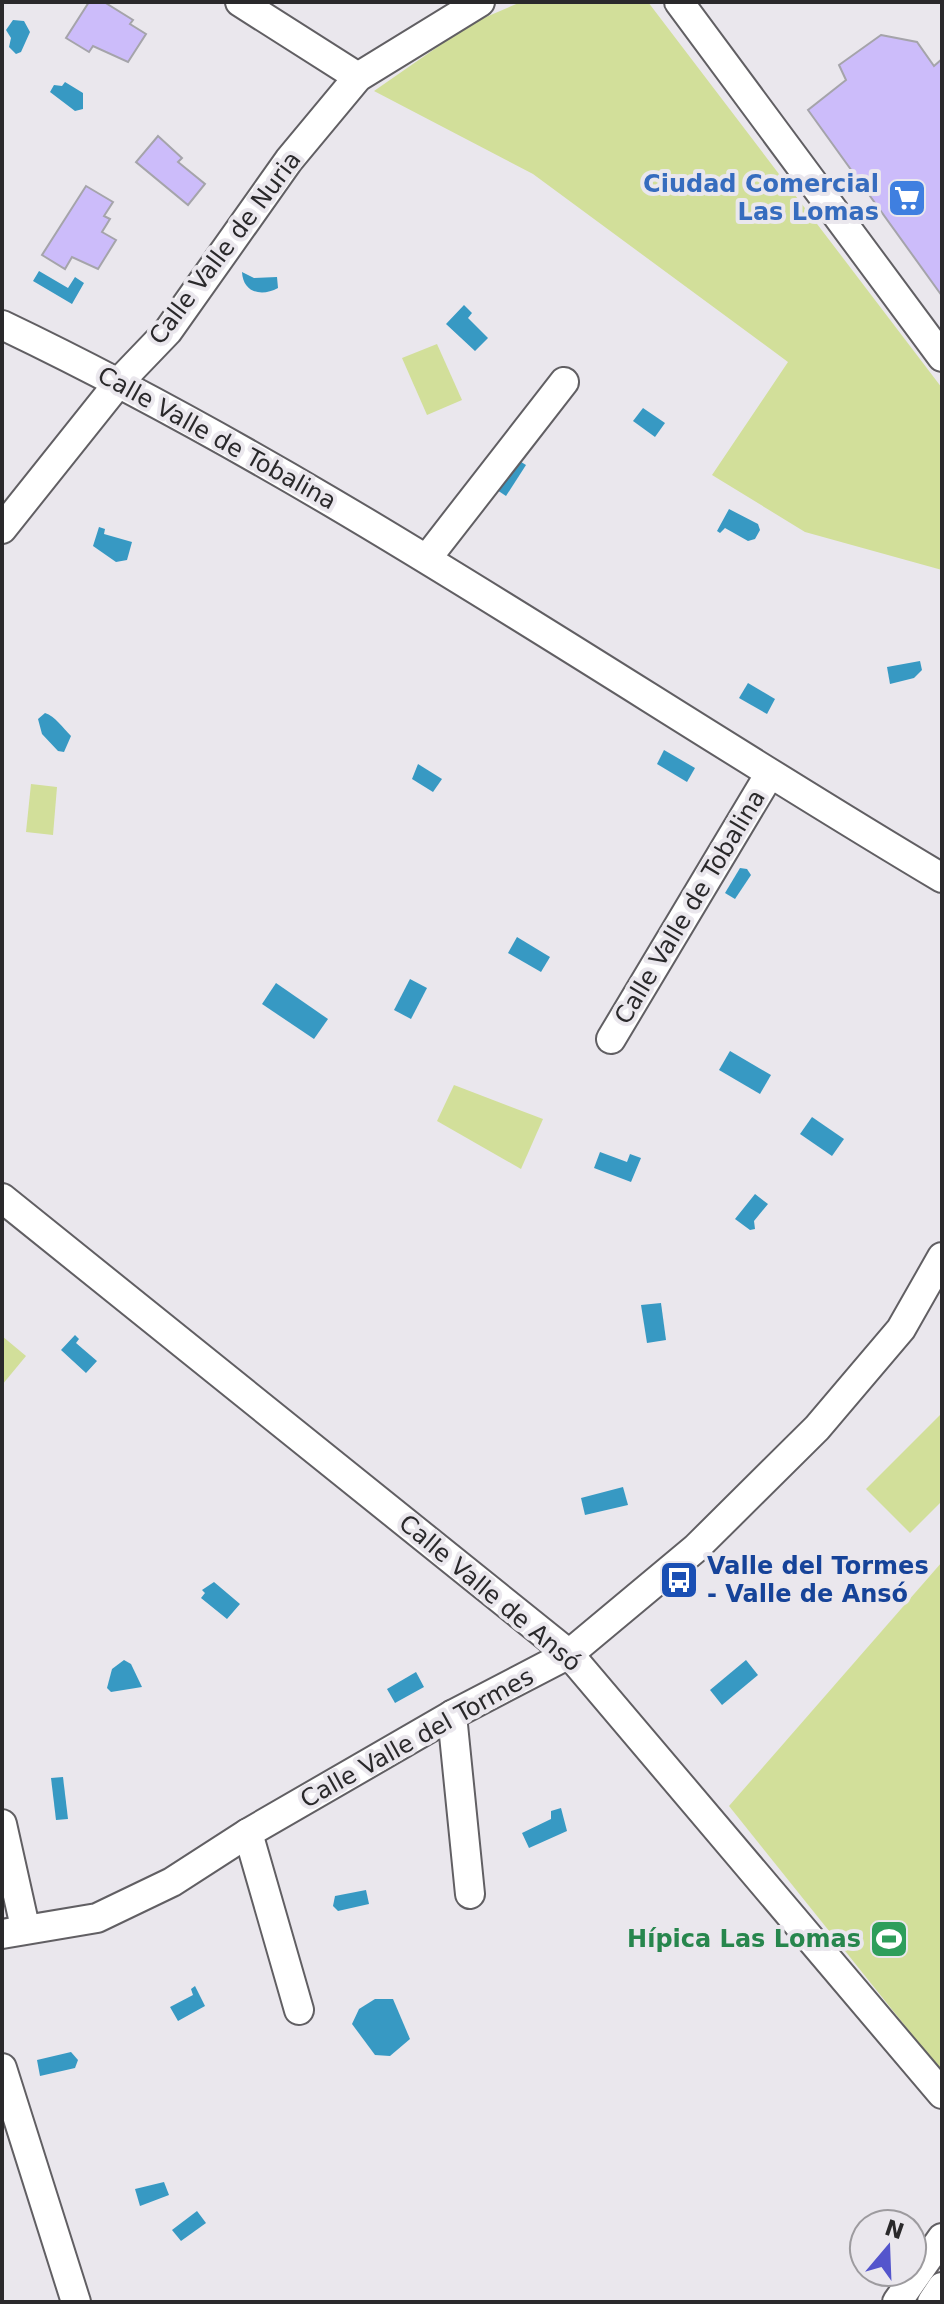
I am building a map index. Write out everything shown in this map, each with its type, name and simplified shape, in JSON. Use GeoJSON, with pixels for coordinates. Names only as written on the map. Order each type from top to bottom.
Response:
{"type":"FeatureCollection","features":[{"type":"Feature","properties":{"kind":"street"},"geometry":{"type":"LineString","coordinates":[[240,2],[358,77]]}},
{"type":"Feature","properties":{"kind":"street","name":"Calle Valle de Nuria"},"geometry":{"type":"LineString","coordinates":[[2,529],[120,381],[168,331],[289,160],[358,77],[480,2]]}},
{"type":"Feature","properties":{"kind":"street"},"geometry":{"type":"LineString","coordinates":[[679,2],[942,357]]}},
{"type":"Feature","properties":{"kind":"street","name":"Calle Valle de Tobalina"},"geometry":{"type":"LineString","coordinates":[[2,325],[120,381],[428,557],[769,775],[942,878]]}},
{"type":"Feature","properties":{"kind":"street"},"geometry":{"type":"LineString","coordinates":[[428,557],[564,382]]}},
{"type":"Feature","properties":{"kind":"street","name":"Calle Valle de Tobalina"},"geometry":{"type":"LineString","coordinates":[[611,1039],[769,775]]}},
{"type":"Feature","properties":{"kind":"street","name":"Calle Valle de Ansó"},"geometry":{"type":"LineString","coordinates":[[2,1198],[569,1654],[942,2094]]}},
{"type":"Feature","properties":{"kind":"street","name":"Calle Valle del Tormes"},"geometry":{"type":"LineString","coordinates":[[2,1824],[14,1931],[97,1918],[172,1882],[248,1833],[452,1715],[569,1654],[696,1548],[817,1428],[901,1329],[942,1257]]}},
{"type":"Feature","properties":{"kind":"street"},"geometry":{"type":"LineString","coordinates":[[452,1715],[470,1894]]}},
{"type":"Feature","properties":{"kind":"street"},"geometry":{"type":"LineString","coordinates":[[248,1833],[299,2010]]}},
{"type":"Feature","properties":{"kind":"street"},"geometry":{"type":"LineString","coordinates":[[2,2068],[76,2302]]}},
{"type":"Feature","properties":{"kind":"street"},"geometry":{"type":"LineString","coordinates":[[897,2302],[942,2238]]}},
{"type":"Feature","properties":{"kind":"street"},"geometry":{"type":"LineString","coordinates":[[932,2302],[942,2287]]}},
{"type":"Feature","properties":{"kind":"green space"},"geometry":{"type":"Polygon","coordinates":[[[521,2],[648,2],[942,388],[942,570],[805,532],[712,475],[788,362],[533,174],[374,91],[472,23],[521,2]]]}},
{"type":"Feature","properties":{"kind":"green space"},"geometry":{"type":"Polygon","coordinates":[[[437,344],[462,400],[427,415],[402,358],[437,344]]]}},
{"type":"Feature","properties":{"kind":"green space"},"geometry":{"type":"Polygon","coordinates":[[[31,784],[57,787],[53,835],[26,832],[31,784]]]}},
{"type":"Feature","properties":{"kind":"green space"},"geometry":{"type":"Polygon","coordinates":[[[454,1085],[543,1119],[521,1169],[437,1121],[454,1085]]]}},
{"type":"Feature","properties":{"kind":"green space"},"geometry":{"type":"Polygon","coordinates":[[[2,1336],[26,1356],[2,1385],[2,1336]]]}},
{"type":"Feature","properties":{"kind":"green space"},"geometry":{"type":"Polygon","coordinates":[[[942,1413],[942,1501],[910,1533],[866,1489],[942,1413]]]}},
{"type":"Feature","properties":{"kind":"green space","name":"Hípica Las Lomas"},"geometry":{"type":"Polygon","coordinates":[[[942,1562],[942,2072],[729,1806],[942,1562]]]}},
{"type":"Feature","properties":{"kind":"water"},"geometry":{"type":"Polygon","coordinates":[[[13,20],[24,21],[30,32],[21,52],[16,54],[9,47],[11,38],[6,30],[13,20]]]}},
{"type":"Feature","properties":{"kind":"water"},"geometry":{"type":"Polygon","coordinates":[[[65,82],[83,93],[83,109],[75,111],[50,92],[54,85],[62,86],[65,82]]]}},
{"type":"Feature","properties":{"kind":"water"},"geometry":{"type":"Polygon","coordinates":[[[39,271],[68,288],[75,277],[84,283],[72,304],[33,281],[39,271]]]}},
{"type":"Feature","properties":{"kind":"water"},"geometry":{"type":"Polygon","coordinates":[[[242,272],[254,278],[277,277],[278,288],[266,292],[254,291],[246,285],[242,272]]]}},
{"type":"Feature","properties":{"kind":"water"},"geometry":{"type":"Polygon","coordinates":[[[464,305],[472,313],[468,318],[488,338],[475,351],[446,324],[464,305]]]}},
{"type":"Feature","properties":{"kind":"water"},"geometry":{"type":"Polygon","coordinates":[[[643,408],[665,423],[655,437],[633,421],[643,408]]]}},
{"type":"Feature","properties":{"kind":"water"},"geometry":{"type":"Polygon","coordinates":[[[513,457],[526,465],[506,496],[494,488],[513,457]]]}},
{"type":"Feature","properties":{"kind":"water"},"geometry":{"type":"Polygon","coordinates":[[[729,509],[758,524],[760,530],[755,539],[748,541],[725,528],[720,533],[717,531],[729,509]]]}},
{"type":"Feature","properties":{"kind":"water"},"geometry":{"type":"Polygon","coordinates":[[[99,527],[105,529],[104,534],[132,542],[127,560],[116,562],[93,546],[99,527]]]}},
{"type":"Feature","properties":{"kind":"water"},"geometry":{"type":"Polygon","coordinates":[[[920,661],[922,670],[914,678],[890,684],[887,667],[920,661]]]}},
{"type":"Feature","properties":{"kind":"water"},"geometry":{"type":"Polygon","coordinates":[[[748,683],[775,699],[767,714],[739,698],[748,683]]]}},
{"type":"Feature","properties":{"kind":"water"},"geometry":{"type":"Polygon","coordinates":[[[45,713],[56,719],[71,736],[64,752],[58,751],[42,734],[38,719],[45,713]]]}},
{"type":"Feature","properties":{"kind":"water"},"geometry":{"type":"Polygon","coordinates":[[[664,750],[695,768],[687,782],[657,764],[664,750]]]}},
{"type":"Feature","properties":{"kind":"water"},"geometry":{"type":"Polygon","coordinates":[[[418,764],[442,779],[433,792],[412,779],[418,764]]]}},
{"type":"Feature","properties":{"kind":"water"},"geometry":{"type":"Polygon","coordinates":[[[740,868],[747,869],[751,875],[735,899],[725,893],[740,868]]]}},
{"type":"Feature","properties":{"kind":"water"},"geometry":{"type":"Polygon","coordinates":[[[517,937],[550,957],[541,972],[508,953],[517,937]]]}},
{"type":"Feature","properties":{"kind":"water"},"geometry":{"type":"Polygon","coordinates":[[[410,979],[427,988],[411,1019],[394,1010],[410,979]]]}},
{"type":"Feature","properties":{"kind":"water"},"geometry":{"type":"Polygon","coordinates":[[[276,983],[328,1019],[314,1039],[262,1004],[276,983]]]}},
{"type":"Feature","properties":{"kind":"water"},"geometry":{"type":"Polygon","coordinates":[[[730,1051],[771,1075],[760,1094],[719,1070],[730,1051]]]}},
{"type":"Feature","properties":{"kind":"water"},"geometry":{"type":"Polygon","coordinates":[[[812,1117],[844,1139],[832,1156],[800,1134],[812,1117]]]}},
{"type":"Feature","properties":{"kind":"water"},"geometry":{"type":"Polygon","coordinates":[[[600,1152],[627,1162],[630,1154],[641,1158],[631,1182],[594,1168],[600,1152]]]}},
{"type":"Feature","properties":{"kind":"water"},"geometry":{"type":"Polygon","coordinates":[[[755,1194],[768,1204],[754,1221],[755,1229],[750,1230],[735,1219],[755,1194]]]}},
{"type":"Feature","properties":{"kind":"water"},"geometry":{"type":"Polygon","coordinates":[[[661,1303],[666,1340],[647,1343],[641,1305],[661,1303]]]}},
{"type":"Feature","properties":{"kind":"water"},"geometry":{"type":"Polygon","coordinates":[[[75,1335],[79,1339],[76,1343],[97,1361],[86,1373],[61,1350],[75,1335]]]}},
{"type":"Feature","properties":{"kind":"water"},"geometry":{"type":"Polygon","coordinates":[[[623,1487],[628,1505],[585,1515],[581,1498],[623,1487]]]}},
{"type":"Feature","properties":{"kind":"water"},"geometry":{"type":"Polygon","coordinates":[[[214,1582],[240,1604],[227,1619],[201,1598],[205,1593],[202,1590],[214,1582]]]}},
{"type":"Feature","properties":{"kind":"water"},"geometry":{"type":"Polygon","coordinates":[[[124,1660],[131,1664],[142,1687],[111,1692],[107,1688],[112,1669],[124,1660]]]}},
{"type":"Feature","properties":{"kind":"water"},"geometry":{"type":"Polygon","coordinates":[[[746,1660],[758,1675],[722,1705],[710,1690],[746,1660]]]}},
{"type":"Feature","properties":{"kind":"water"},"geometry":{"type":"Polygon","coordinates":[[[416,1672],[424,1687],[395,1703],[387,1689],[416,1672]]]}},
{"type":"Feature","properties":{"kind":"water"},"geometry":{"type":"Polygon","coordinates":[[[63,1777],[68,1819],[56,1820],[51,1778],[63,1777]]]}},
{"type":"Feature","properties":{"kind":"water"},"geometry":{"type":"Polygon","coordinates":[[[561,1808],[567,1831],[529,1848],[522,1833],[551,1819],[551,1811],[561,1808]]]}},
{"type":"Feature","properties":{"kind":"water"},"geometry":{"type":"Polygon","coordinates":[[[366,1890],[369,1904],[338,1911],[333,1906],[335,1896],[366,1890]]]}},
{"type":"Feature","properties":{"kind":"water"},"geometry":{"type":"Polygon","coordinates":[[[195,1986],[205,2006],[178,2021],[170,2007],[193,1995],[191,1989],[195,1986]]]}},
{"type":"Feature","properties":{"kind":"water"},"geometry":{"type":"Polygon","coordinates":[[[375,1999],[393,1999],[410,2039],[390,2056],[375,2055],[352,2024],[359,2009],[375,1999]]]}},
{"type":"Feature","properties":{"kind":"water"},"geometry":{"type":"Polygon","coordinates":[[[71,2052],[78,2060],[75,2068],[40,2076],[37,2060],[71,2052]]]}},
{"type":"Feature","properties":{"kind":"water"},"geometry":{"type":"Polygon","coordinates":[[[164,2182],[169,2195],[140,2206],[135,2189],[164,2182]]]}},
{"type":"Feature","properties":{"kind":"water"},"geometry":{"type":"Polygon","coordinates":[[[197,2211],[206,2223],[181,2241],[172,2230],[197,2211]]]}},
{"type":"Feature","properties":{"kind":"building"},"geometry":{"type":"Polygon","coordinates":[[[89,2],[104,2],[133,20],[130,24],[146,34],[128,62],[93,46],[89,52],[66,38],[89,2]]]}},
{"type":"Feature","properties":{"kind":"building","name":"Ciudad Comercial Las Lomas"},"geometry":{"type":"Polygon","coordinates":[[[881,35],[917,42],[934,66],[942,59],[942,296],[808,110],[846,80],[839,65],[881,35]]]}},
{"type":"Feature","properties":{"kind":"building"},"geometry":{"type":"Polygon","coordinates":[[[158,136],[182,158],[178,162],[205,184],[188,205],[136,162],[158,136]]]}},
{"type":"Feature","properties":{"kind":"building"},"geometry":{"type":"Polygon","coordinates":[[[86,186],[113,202],[104,216],[110,219],[102,232],[116,240],[98,269],[72,257],[65,269],[42,255],[86,186]]]}},
{"type":"Feature","properties":{"kind":"place","name":"Ciudad Comercial Las Lomas"},"geometry":{"type":"Point","coordinates":[907,198]}},
{"type":"Feature","properties":{"kind":"place","name":"Valle del Tormes - Valle de Ansó"},"geometry":{"type":"Point","coordinates":[679,1580]}},
{"type":"Feature","properties":{"kind":"place","name":"Hípica Las Lomas"},"geometry":{"type":"Point","coordinates":[889,1939]}}]}
